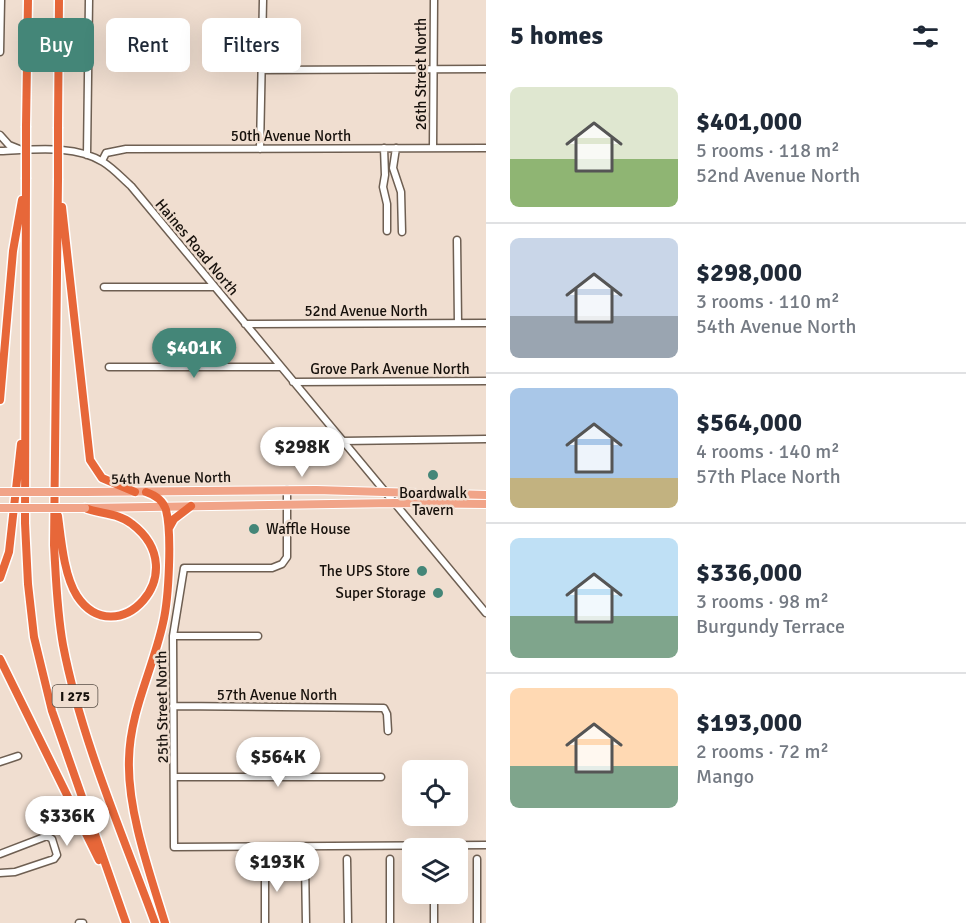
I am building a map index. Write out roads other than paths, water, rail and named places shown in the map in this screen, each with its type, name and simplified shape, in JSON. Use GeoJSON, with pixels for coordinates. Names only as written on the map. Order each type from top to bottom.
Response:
{"type":"FeatureCollection","features":[{"type":"Feature","properties":{"kind":"highway","name":"I 275"},"geometry":{"type":"LineString","coordinates":[[27,0],[26,552],[34,637],[52,711],[126,923]]}},
{"type":"Feature","properties":{"kind":"highway","name":"I 275"},"geometry":{"type":"LineString","coordinates":[[59,0],[54,545],[57,602],[63,645],[82,721],[155,923]]}},
{"type":"Feature","properties":{"kind":"highway"},"geometry":{"type":"LineString","coordinates":[[0,400],[13,251],[26,179]]}},
{"type":"Feature","properties":{"kind":"highway"},"geometry":{"type":"LineString","coordinates":[[58,180],[68,244],[90,460],[102,478],[135,492]]}},
{"type":"Feature","properties":{"kind":"highway"},"geometry":{"type":"LineString","coordinates":[[0,578],[9,552],[26,389]]}},
{"type":"Feature","properties":{"kind":"highway"},"geometry":{"type":"LineString","coordinates":[[55,457],[59,521],[72,586],[82,603],[95,612],[111,615],[130,612],[139,607],[152,589],[156,566],[153,552],[139,529],[130,522],[120,517],[85,508]]}},
{"type":"Feature","properties":{"kind":"highway"},"geometry":{"type":"LineString","coordinates":[[147,492],[158,498],[164,506],[169,528],[166,606],[132,725],[129,781],[138,827],[165,923]]}},
{"type":"Feature","properties":{"kind":"highway"},"geometry":{"type":"LineString","coordinates":[[169,528],[174,519],[191,506]]}},
{"type":"Feature","properties":{"kind":"highway"},"geometry":{"type":"LineString","coordinates":[[0,659],[24,704],[42,746],[119,903]]}},
{"type":"Feature","properties":{"kind":"main road","name":"54th Avenue North"},"geometry":{"type":"LineString","coordinates":[[0,492],[287,490],[486,495]]}},
{"type":"Feature","properties":{"kind":"main road","name":"54th Avenue North"},"geometry":{"type":"LineString","coordinates":[[0,508],[486,504]]}},
{"type":"Feature","properties":{"kind":"street"},"geometry":{"type":"LineString","coordinates":[[0,52],[1,0]]}},
{"type":"Feature","properties":{"kind":"street"},"geometry":{"type":"LineString","coordinates":[[0,151],[72,152],[87,155],[88,0]]}},
{"type":"Feature","properties":{"kind":"street"},"geometry":{"type":"LineString","coordinates":[[263,0],[263,18]]}},
{"type":"Feature","properties":{"kind":"street","name":"26th Street North"},"geometry":{"type":"LineString","coordinates":[[433,148],[434,0]]}},
{"type":"Feature","properties":{"kind":"street"},"geometry":{"type":"LineString","coordinates":[[301,70],[486,69]]}},
{"type":"Feature","properties":{"kind":"street"},"geometry":{"type":"LineString","coordinates":[[260,149],[263,72]]}},
{"type":"Feature","properties":{"kind":"street"},"geometry":{"type":"LineString","coordinates":[[0,135],[9,145],[25,150]]}},
{"type":"Feature","properties":{"kind":"street"},"geometry":{"type":"LineString","coordinates":[[384,148],[383,187],[387,204],[387,231]]}},
{"type":"Feature","properties":{"kind":"street"},"geometry":{"type":"LineString","coordinates":[[396,148],[393,168],[401,192],[402,232]]}},
{"type":"Feature","properties":{"kind":"street","name":"50th Avenue North"},"geometry":{"type":"LineString","coordinates":[[102,161],[106,153],[126,149],[486,148]]}},
{"type":"Feature","properties":{"kind":"street","name":"Haines Road North"},"geometry":{"type":"LineString","coordinates":[[87,155],[102,161],[131,186],[279,367],[486,613]]}},
{"type":"Feature","properties":{"kind":"street"},"geometry":{"type":"LineString","coordinates":[[457,240],[458,323]]}},
{"type":"Feature","properties":{"kind":"street"},"geometry":{"type":"LineString","coordinates":[[104,287],[214,287]]}},
{"type":"Feature","properties":{"kind":"street","name":"52nd Avenue North"},"geometry":{"type":"LineString","coordinates":[[245,324],[486,323]]}},
{"type":"Feature","properties":{"kind":"street"},"geometry":{"type":"LineString","coordinates":[[110,367],[279,367]]}},
{"type":"Feature","properties":{"kind":"street","name":"Grove Park Avenue North"},"geometry":{"type":"LineString","coordinates":[[293,381],[486,381]]}},
{"type":"Feature","properties":{"kind":"street"},"geometry":{"type":"LineString","coordinates":[[342,441],[486,439]]}},
{"type":"Feature","properties":{"kind":"street"},"geometry":{"type":"LineString","coordinates":[[287,490],[287,505]]}},
{"type":"Feature","properties":{"kind":"street","name":"25th Street North"},"geometry":{"type":"LineString","coordinates":[[287,505],[287,558],[282,564],[272,568],[184,568],[173,636],[174,847],[486,845]]}},
{"type":"Feature","properties":{"kind":"street"},"geometry":{"type":"LineString","coordinates":[[173,636],[258,636]]}},
{"type":"Feature","properties":{"kind":"street","name":"57th Avenue North"},"geometry":{"type":"LineString","coordinates":[[173,706],[381,708],[386,710],[388,731]]}},
{"type":"Feature","properties":{"kind":"street"},"geometry":{"type":"LineString","coordinates":[[0,762],[18,756]]}},
{"type":"Feature","properties":{"kind":"street"},"geometry":{"type":"LineString","coordinates":[[175,777],[381,777]]}},
{"type":"Feature","properties":{"kind":"street"},"geometry":{"type":"LineString","coordinates":[[0,854],[47,836],[52,839],[57,855],[54,859],[15,872],[0,873]]}},
{"type":"Feature","properties":{"kind":"street"},"geometry":{"type":"LineString","coordinates":[[347,859],[348,923]]}},
{"type":"Feature","properties":{"kind":"street"},"geometry":{"type":"LineString","coordinates":[[390,859],[390,923]]}},
{"type":"Feature","properties":{"kind":"street"},"geometry":{"type":"LineString","coordinates":[[477,859],[477,923]]}},
{"type":"Feature","properties":{"kind":"street"},"geometry":{"type":"LineString","coordinates":[[306,862],[306,923]]}},
{"type":"Feature","properties":{"kind":"street"},"geometry":{"type":"LineString","coordinates":[[265,863],[265,923]]}},
{"type":"Feature","properties":{"kind":"street"},"geometry":{"type":"LineString","coordinates":[[434,904],[434,923]]}},
{"type":"Feature","properties":{"kind":"place","name":"Boardwalk Tavern"},"geometry":{"type":"Point","coordinates":[433,475]}},
{"type":"Feature","properties":{"kind":"place","name":"Waffle House"},"geometry":{"type":"Point","coordinates":[254,529]}},
{"type":"Feature","properties":{"kind":"place","name":"The UPS Store"},"geometry":{"type":"Point","coordinates":[422,571]}},
{"type":"Feature","properties":{"kind":"place","name":"Super Storage"},"geometry":{"type":"Point","coordinates":[438,593]}}]}
